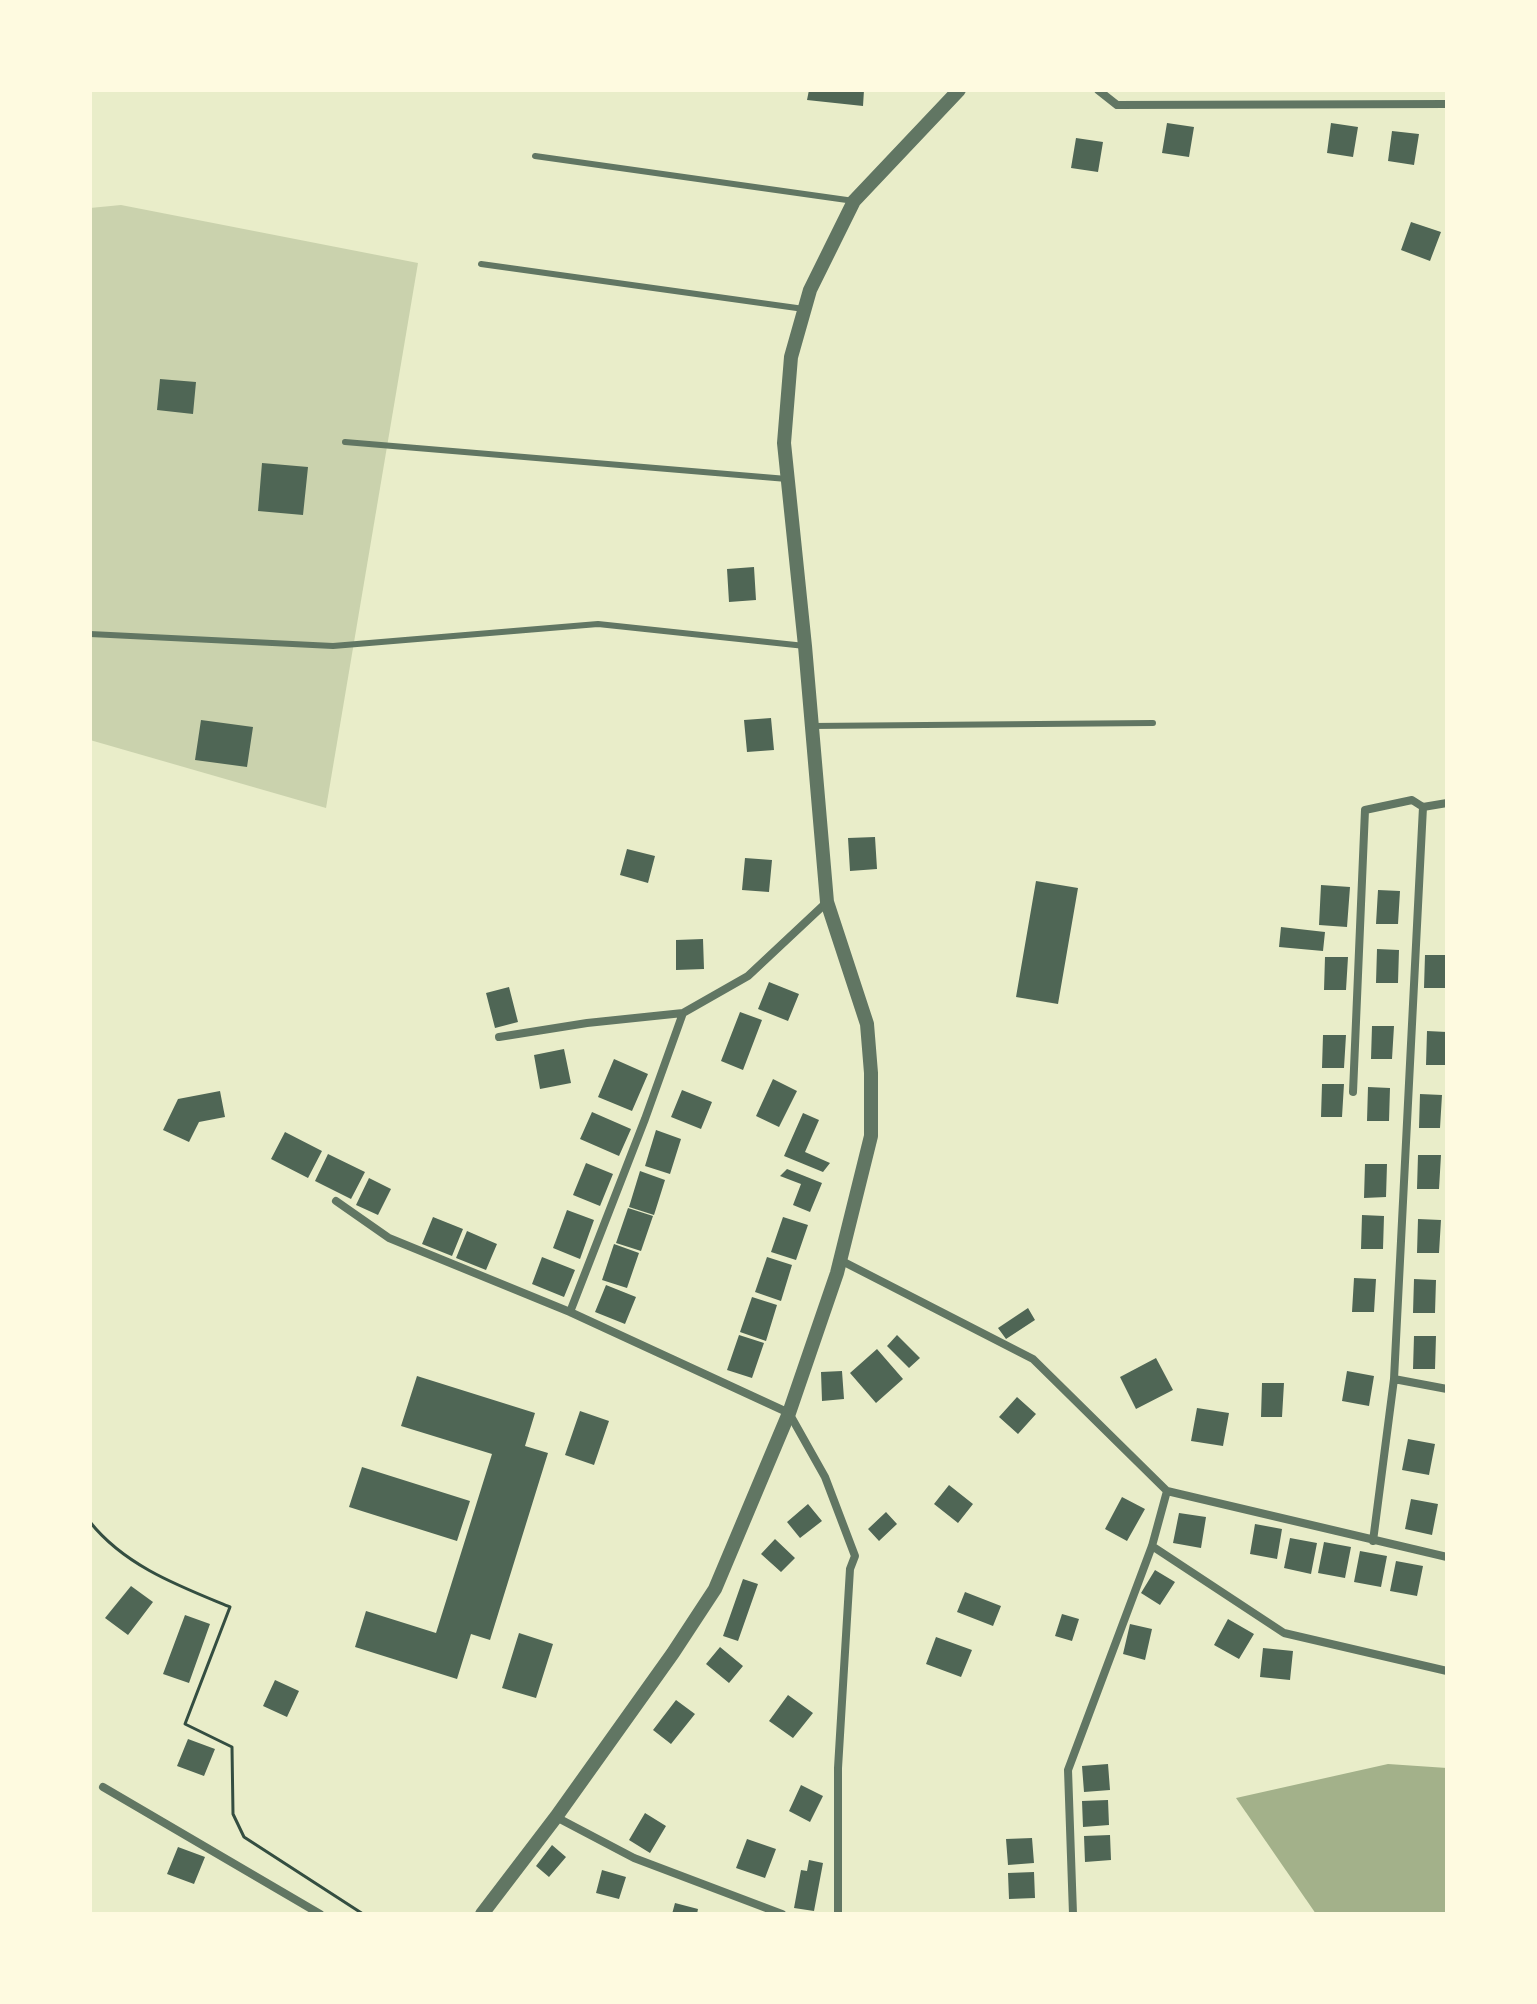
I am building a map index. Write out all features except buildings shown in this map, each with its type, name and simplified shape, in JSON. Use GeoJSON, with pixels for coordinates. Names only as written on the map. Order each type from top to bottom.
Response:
{"type":"FeatureCollection","features":[{"type":"Feature","properties":{"kind":"street"},"geometry":{"type":"LineString","coordinates":[[482,1914],[556,1817],[715,1589],[789,1413],[840,1260],[871,1136],[871,1073],[867,1024],[827,902],[784,443],[791,357],[810,290],[854,201],[959,90]]}},
{"type":"Feature","properties":{"kind":"street"},"geometry":{"type":"LineString","coordinates":[[1098,90],[1117,105],[1447,104]]}},
{"type":"Feature","properties":{"kind":"street"},"geometry":{"type":"LineString","coordinates":[[1353,1092],[1365,810],[1412,800],[1423,807],[1447,803]]}},
{"type":"Feature","properties":{"kind":"street"},"geometry":{"type":"LineString","coordinates":[[1373,1541],[1394,1379],[1423,807]]}},
{"type":"Feature","properties":{"kind":"street"},"geometry":{"type":"LineString","coordinates":[[499,1037],[587,1023],[683,1013],[748,976],[827,902]]}},
{"type":"Feature","properties":{"kind":"street"},"geometry":{"type":"LineString","coordinates":[[570,1312],[683,1013]]}},
{"type":"Feature","properties":{"kind":"street"},"geometry":{"type":"LineString","coordinates":[[336,1201],[389,1238],[570,1312],[789,1413],[825,1477],[855,1556],[850,1569],[838,1768],[838,1914]]}},
{"type":"Feature","properties":{"kind":"street"},"geometry":{"type":"LineString","coordinates":[[840,1260],[1033,1359],[1167,1491],[1447,1557]]}},
{"type":"Feature","properties":{"kind":"street"},"geometry":{"type":"LineString","coordinates":[[1394,1379],[1447,1389]]}},
{"type":"Feature","properties":{"kind":"street"},"geometry":{"type":"LineString","coordinates":[[1073,1914],[1068,1770],[1152,1546],[1167,1491]]}},
{"type":"Feature","properties":{"kind":"street"},"geometry":{"type":"LineString","coordinates":[[1152,1546],[1284,1633],[1447,1671]]}},
{"type":"Feature","properties":{"kind":"street"},"geometry":{"type":"LineString","coordinates":[[103,1787],[320,1914]]}},
{"type":"Feature","properties":{"kind":"street"},"geometry":{"type":"LineString","coordinates":[[556,1817],[634,1858],[782,1914]]}},
{"type":"Feature","properties":{"kind":"lane"},"geometry":{"type":"LineString","coordinates":[[535,156],[854,201]]}},
{"type":"Feature","properties":{"kind":"lane"},"geometry":{"type":"LineString","coordinates":[[481,264],[804,309]]}},
{"type":"Feature","properties":{"kind":"lane"},"geometry":{"type":"LineString","coordinates":[[345,442],[787,479]]}},
{"type":"Feature","properties":{"kind":"lane"},"geometry":{"type":"LineString","coordinates":[[90,634],[333,646],[598,624],[805,646]]}},
{"type":"Feature","properties":{"kind":"lane"},"geometry":{"type":"LineString","coordinates":[[811,726],[1153,723]]}},
{"type":"Feature","properties":{"kind":"path"},"geometry":{"type":"LineString","coordinates":[[90,1522],[108,1545],[138,1564],[167,1581],[230,1607],[185,1724],[232,1747],[233,1814],[244,1837],[363,1914]]}},
{"type":"Feature","properties":{"kind":"shaded area"},"geometry":{"type":"Polygon","coordinates":[[[121,205],[418,263],[326,808],[90,740],[90,208],[121,205]]]}},
{"type":"Feature","properties":{"kind":"shaded area"},"geometry":{"type":"Polygon","coordinates":[[[1388,1764],[1447,1768],[1447,1914],[1316,1914],[1236,1798],[1388,1764]]]}}]}
